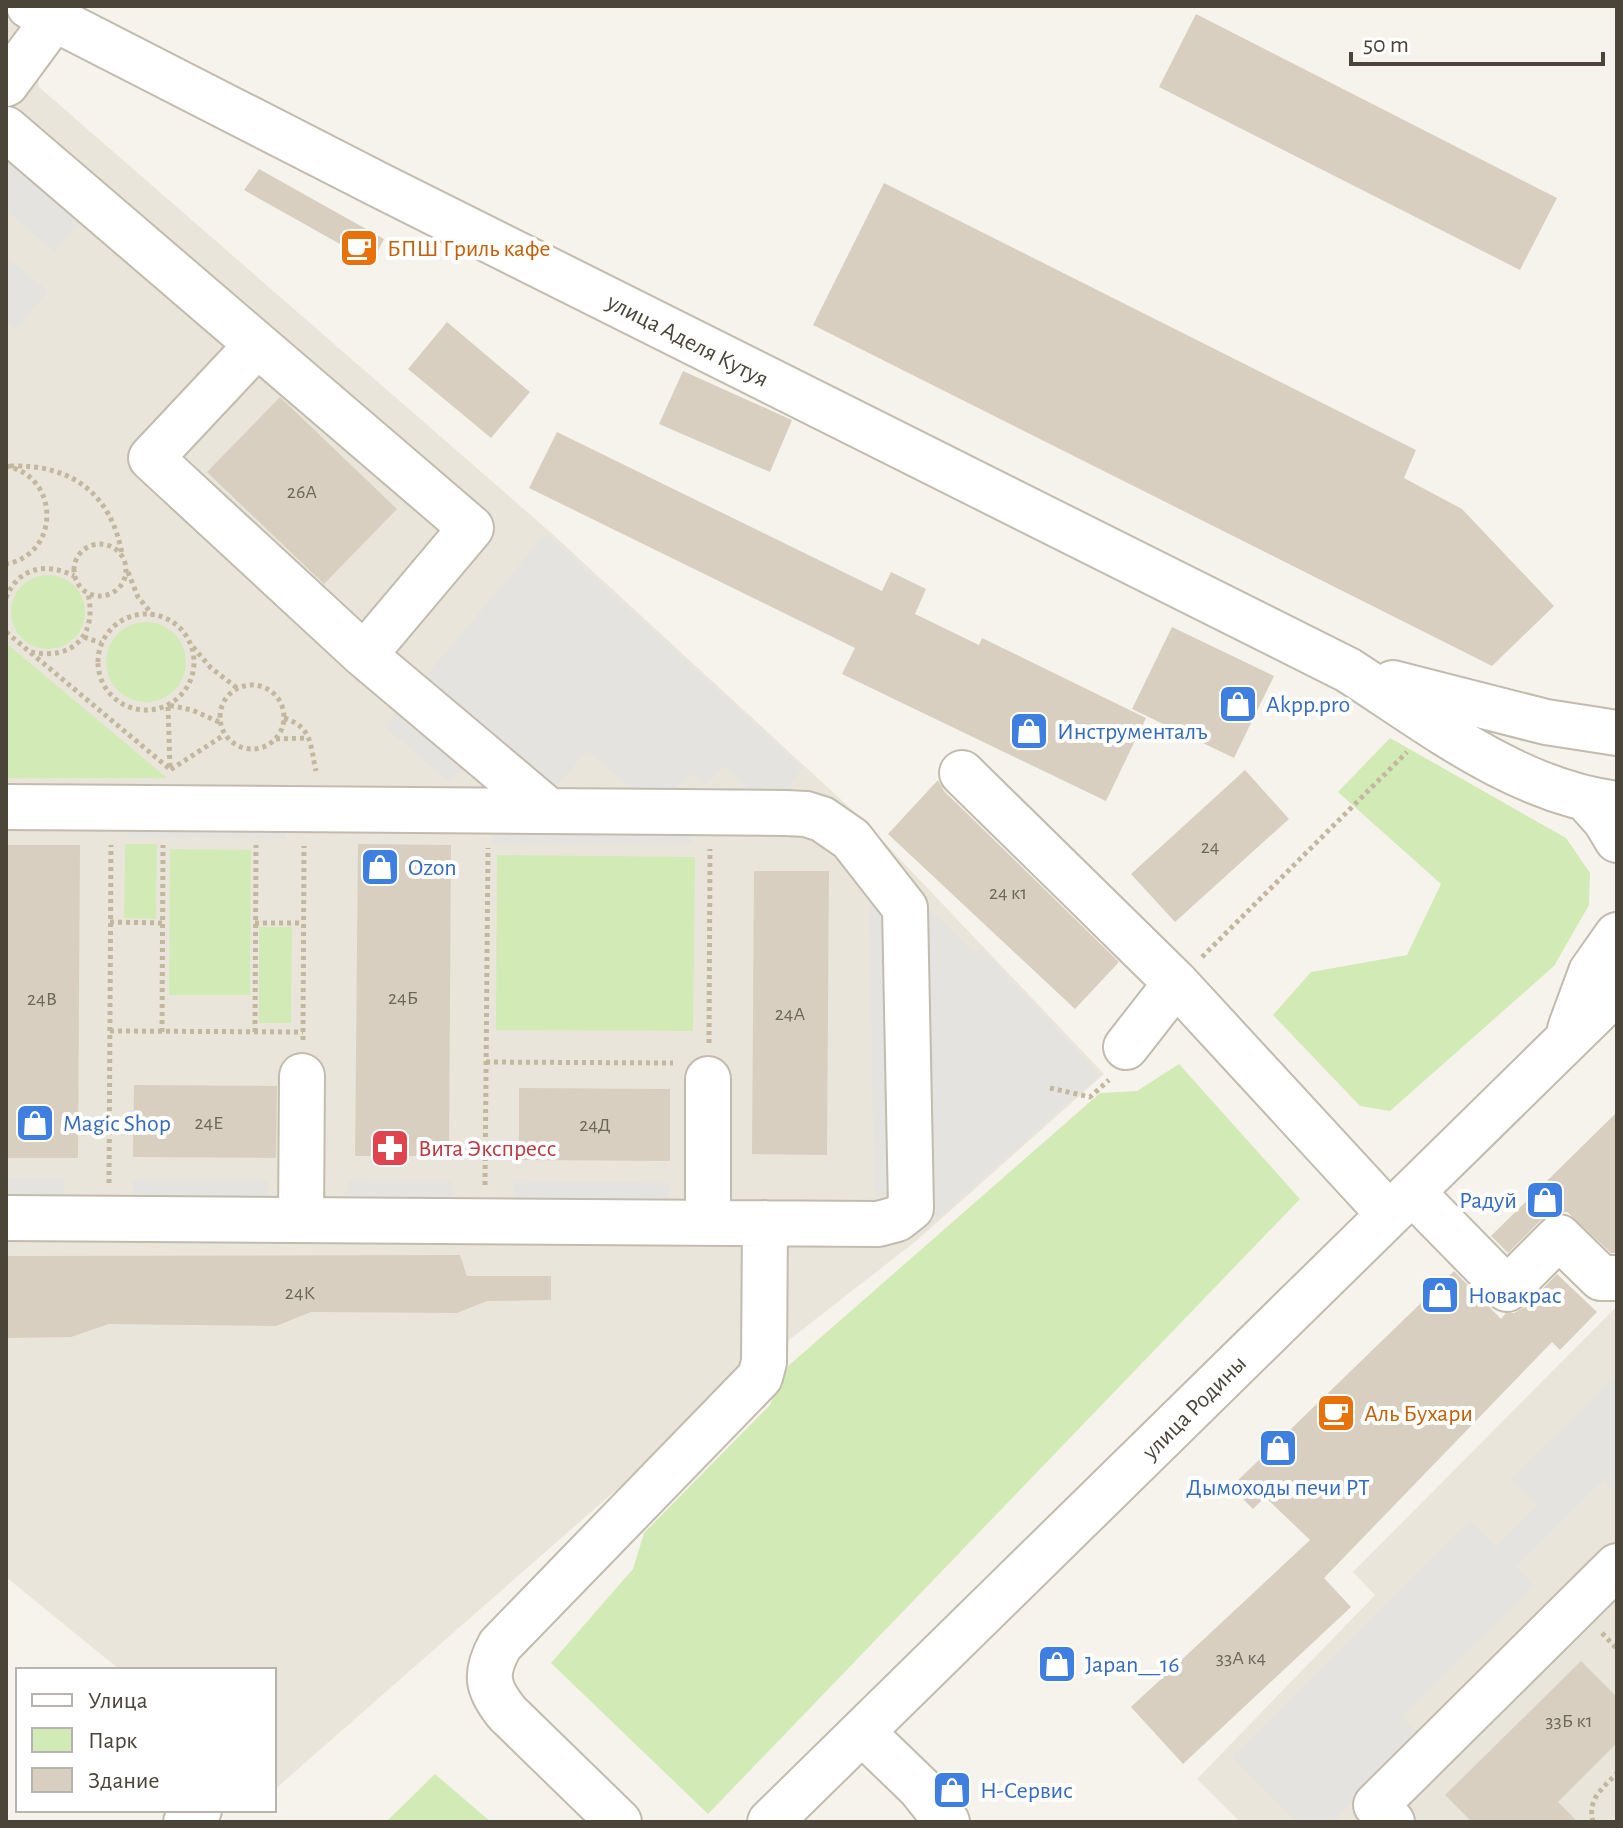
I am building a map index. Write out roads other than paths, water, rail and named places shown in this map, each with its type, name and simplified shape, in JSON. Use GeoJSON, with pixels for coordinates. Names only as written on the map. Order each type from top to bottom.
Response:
{"type":"FeatureCollection","features":[{"type":"Feature","properties":{"kind":"street"},"geometry":{"type":"LineString","coordinates":[[6,84],[42,13]]}},
{"type":"Feature","properties":{"kind":"street","name":"улица Аделя Кутуя"},"geometry":{"type":"LineString","coordinates":[[42,13],[1348,670]]}},
{"type":"Feature","properties":{"kind":"street"},"geometry":{"type":"LineString","coordinates":[[6,129],[471,528],[364,655]]}},
{"type":"Feature","properties":{"kind":"street"},"geometry":{"type":"LineString","coordinates":[[257,345],[151,458],[364,655],[549,811]]}},
{"type":"Feature","properties":{"kind":"street"},"geometry":{"type":"LineString","coordinates":[[1348,670],[1546,722],[1617,733]]}},
{"type":"Feature","properties":{"kind":"street"},"geometry":{"type":"LineString","coordinates":[[1348,670],[1480,755],[1531,780],[1602,802],[1605,820],[1617,840]]}},
{"type":"Feature","properties":{"kind":"street"},"geometry":{"type":"LineString","coordinates":[[962,773],[1401,1203],[1507,1289],[1559,1237],[1601,1278],[1617,1278]]}},
{"type":"Feature","properties":{"kind":"street"},"geometry":{"type":"LineString","coordinates":[[6,807],[806,814],[834,826],[851,839],[905,908],[911,1208],[897,1219],[878,1224],[6,1218]]}},
{"type":"Feature","properties":{"kind":"street"},"geometry":{"type":"LineString","coordinates":[[1566,1039],[1591,972],[1617,935]]}},
{"type":"Feature","properties":{"kind":"street"},"geometry":{"type":"LineString","coordinates":[[1126,1047],[1176,983]]}},
{"type":"Feature","properties":{"kind":"street","name":"улица Родины"},"geometry":{"type":"LineString","coordinates":[[770,1822],[1617,991]]}},
{"type":"Feature","properties":{"kind":"street"},"geometry":{"type":"LineString","coordinates":[[708,1071],[708,1223]]}},
{"type":"Feature","properties":{"kind":"street"},"geometry":{"type":"LineString","coordinates":[[301,1220],[302,1076]]}},
{"type":"Feature","properties":{"kind":"street"},"geometry":{"type":"LineString","coordinates":[[619,1822],[507,1713],[493,1695],[489,1675],[491,1661],[500,1645],[760,1377],[764,1362],[765,1223]]}},
{"type":"Feature","properties":{"kind":"street"},"geometry":{"type":"LineString","coordinates":[[1392,1822],[1376,1805],[1617,1566]]}},
{"type":"Feature","properties":{"kind":"street"},"geometry":{"type":"LineString","coordinates":[[863,1733],[920,1788],[947,1822]]}},
{"type":"Feature","properties":{"kind":"place","name":"БПШ Гриль кафе"},"geometry":{"type":"Point","coordinates":[359,248]}},
{"type":"Feature","properties":{"kind":"place","name":"Akpp.pro"},"geometry":{"type":"Point","coordinates":[1238,704]}},
{"type":"Feature","properties":{"kind":"place","name":"Инструменталъ"},"geometry":{"type":"Point","coordinates":[1029,731]}},
{"type":"Feature","properties":{"kind":"place","name":"Ozon"},"geometry":{"type":"Point","coordinates":[380,867]}},
{"type":"Feature","properties":{"kind":"place","name":"Magic Shop"},"geometry":{"type":"Point","coordinates":[35,1123]}},
{"type":"Feature","properties":{"kind":"place","name":"Вита Экспресс"},"geometry":{"type":"Point","coordinates":[390,1148]}},
{"type":"Feature","properties":{"kind":"place","name":"Радуй"},"geometry":{"type":"Point","coordinates":[1545,1200]}},
{"type":"Feature","properties":{"kind":"place","name":"Новакрас"},"geometry":{"type":"Point","coordinates":[1440,1295]}},
{"type":"Feature","properties":{"kind":"place","name":"Аль Бухари"},"geometry":{"type":"Point","coordinates":[1336,1413]}},
{"type":"Feature","properties":{"kind":"place","name":"Дымоходы печи РТ"},"geometry":{"type":"Point","coordinates":[1278,1448]}},
{"type":"Feature","properties":{"kind":"place","name":"Japan__16"},"geometry":{"type":"Point","coordinates":[1057,1664]}},
{"type":"Feature","properties":{"kind":"place","name":"Н-Сервис"},"geometry":{"type":"Point","coordinates":[952,1790]}}]}
